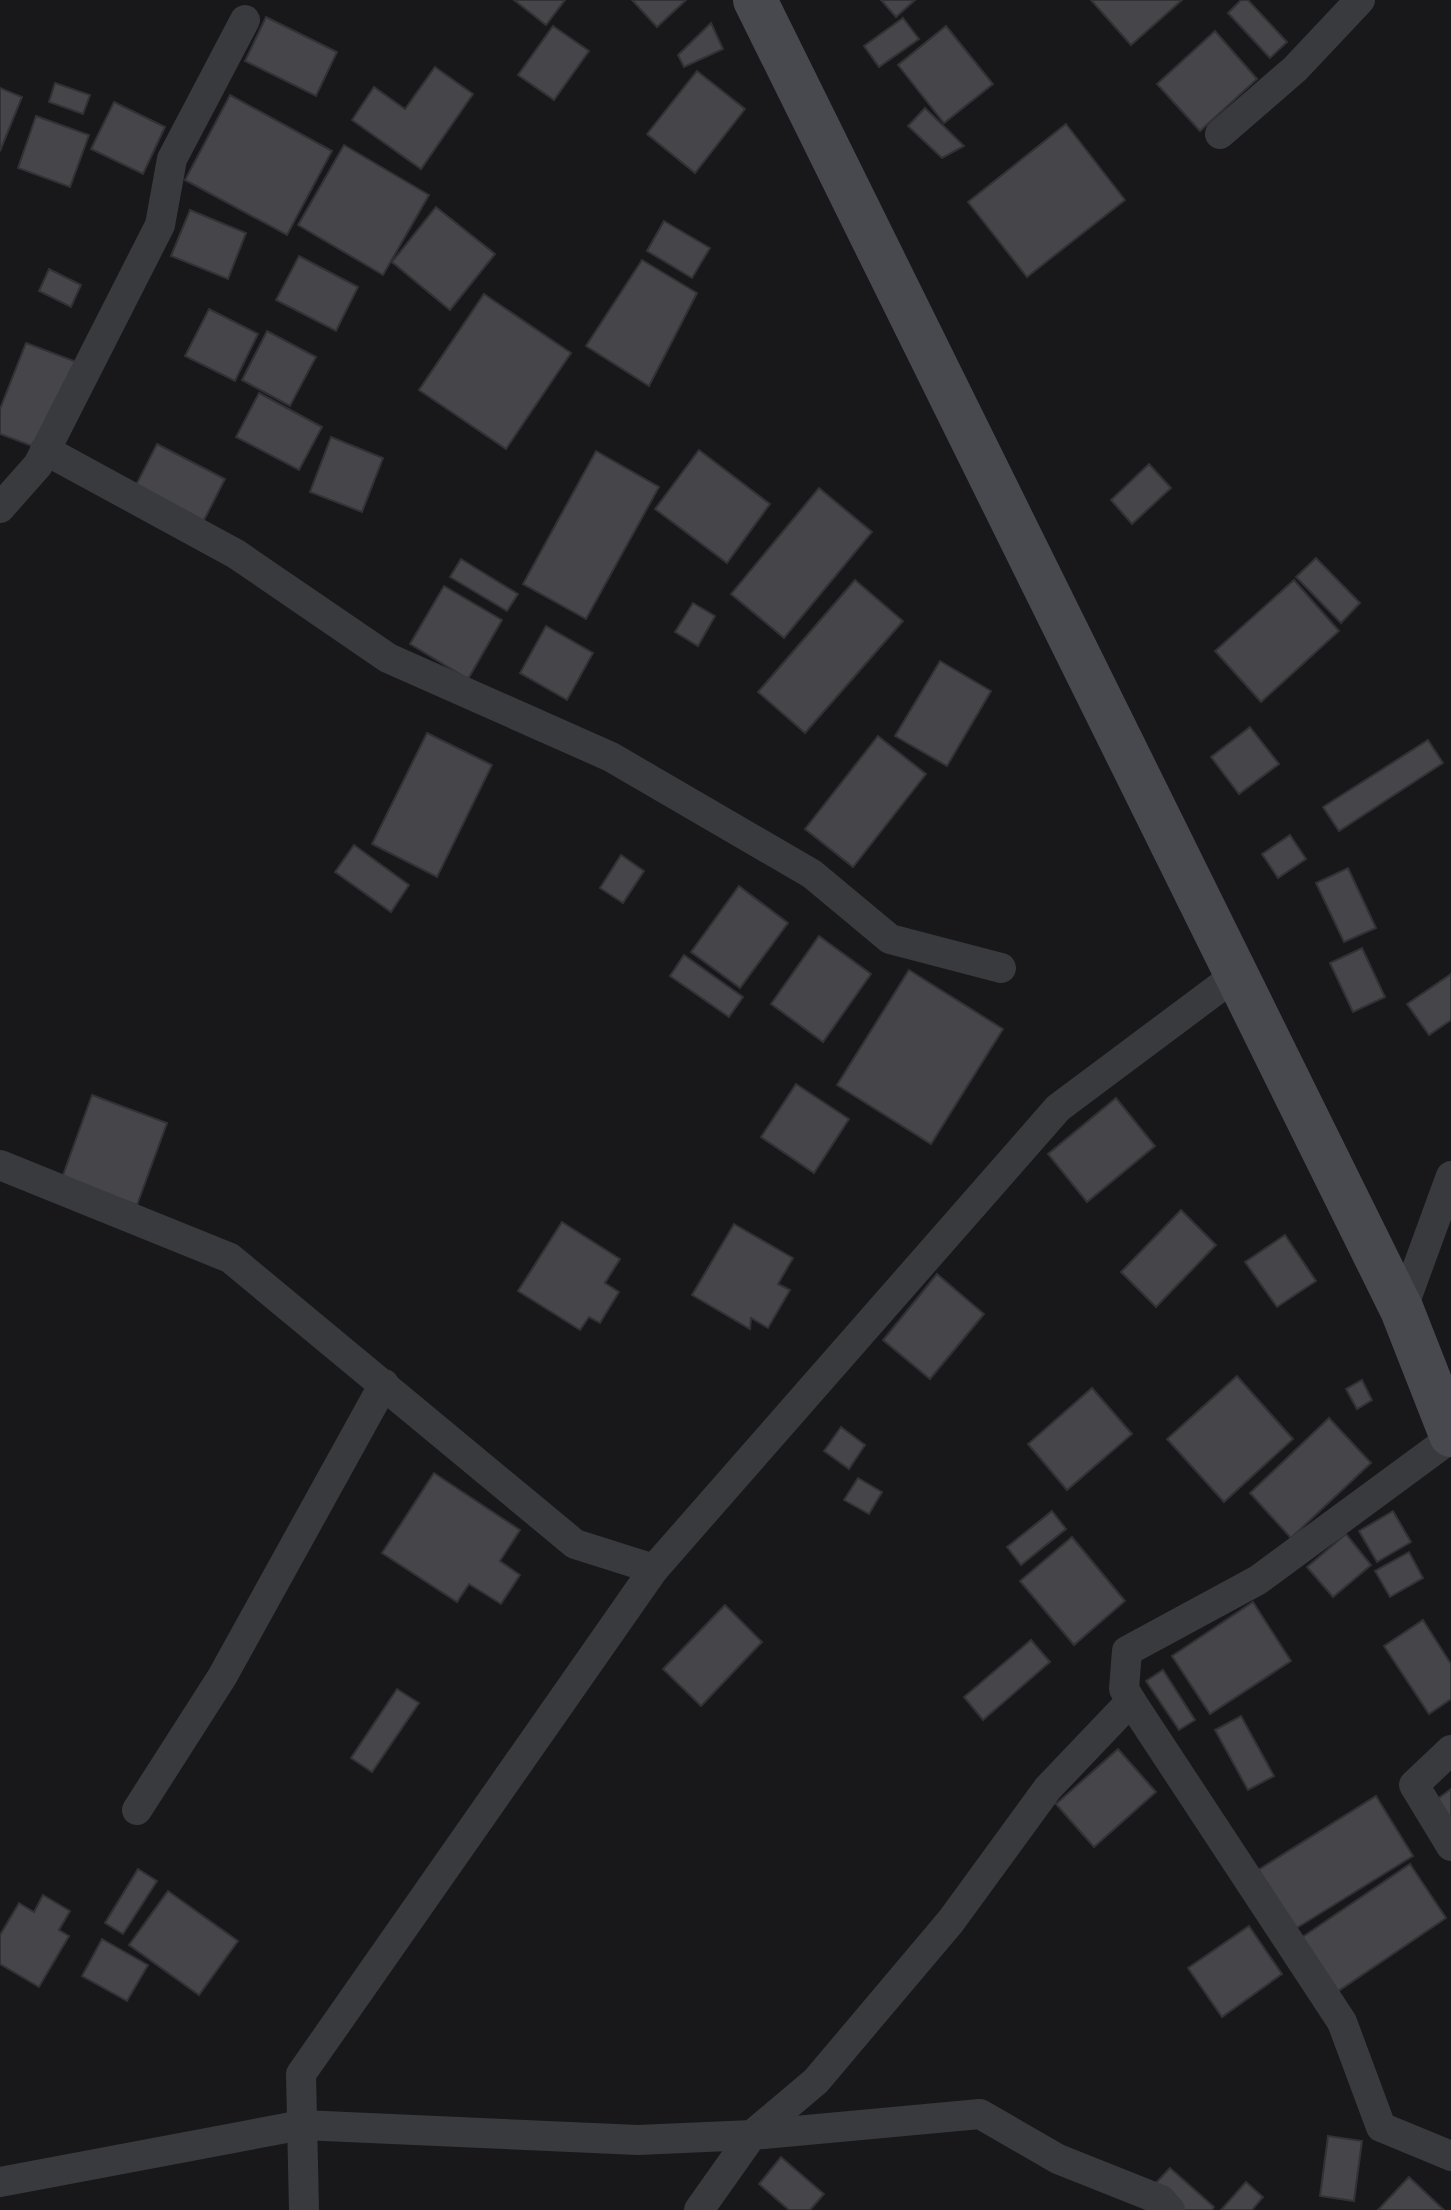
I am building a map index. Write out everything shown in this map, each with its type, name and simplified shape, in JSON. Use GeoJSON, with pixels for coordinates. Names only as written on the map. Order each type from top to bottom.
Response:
{"type":"FeatureCollection","features":[{"type":"Feature","properties":{"kind":"main road"},"geometry":{"type":"LineString","coordinates":[[755,0],[1402,1310],[1451,1436]]}},
{"type":"Feature","properties":{"kind":"street"},"geometry":{"type":"LineString","coordinates":[[1220,134],[1295,69],[1360,0]]}},
{"type":"Feature","properties":{"kind":"street"},"geometry":{"type":"LineString","coordinates":[[0,508],[38,465],[160,225],[172,159],[245,20]]}},
{"type":"Feature","properties":{"kind":"street"},"geometry":{"type":"LineString","coordinates":[[45,450],[236,554],[388,658],[638,773],[812,874],[890,939],[1001,968]]}},
{"type":"Feature","properties":{"kind":"street"},"geometry":{"type":"LineString","coordinates":[[304,2210],[301,2074],[654,1569],[1058,1108],[1236,975]]}},
{"type":"Feature","properties":{"kind":"street"},"geometry":{"type":"LineString","coordinates":[[0,1165],[230,1258],[575,1544],[654,1569]]}},
{"type":"Feature","properties":{"kind":"street"},"geometry":{"type":"LineString","coordinates":[[1402,1310],[1451,1176]]}},
{"type":"Feature","properties":{"kind":"street"},"geometry":{"type":"LineString","coordinates":[[137,1810],[222,1677],[384,1384]]}},
{"type":"Feature","properties":{"kind":"street"},"geometry":{"type":"LineString","coordinates":[[1451,1436],[1258,1580],[1127,1651],[1124,1689],[1342,2022],[1381,2127],[1451,2156]]}},
{"type":"Feature","properties":{"kind":"street"},"geometry":{"type":"LineString","coordinates":[[699,2210],[752,2135],[816,2081],[951,1921],[1048,1788],[1131,1701]]}},
{"type":"Feature","properties":{"kind":"street"},"geometry":{"type":"LineString","coordinates":[[1451,1750],[1414,1785],[1451,1846]]}},
{"type":"Feature","properties":{"kind":"street"},"geometry":{"type":"LineString","coordinates":[[0,2182],[302,2125],[638,2140],[752,2135],[980,2114],[1058,2159],[1161,2200],[1170,2210]]}},
{"type":"Feature","properties":{"kind":"building"},"geometry":{"type":"Polygon","coordinates":[[[514,0],[565,0],[546,25],[514,0]]]}},
{"type":"Feature","properties":{"kind":"building"},"geometry":{"type":"Polygon","coordinates":[[[632,0],[686,0],[657,27],[632,0]]]}},
{"type":"Feature","properties":{"kind":"building"},"geometry":{"type":"Polygon","coordinates":[[[881,0],[915,0],[896,17],[881,0]]]}},
{"type":"Feature","properties":{"kind":"building"},"geometry":{"type":"Polygon","coordinates":[[[1091,0],[1182,0],[1131,45],[1091,0]]]}},
{"type":"Feature","properties":{"kind":"building"},"geometry":{"type":"Polygon","coordinates":[[[1241,0],[1248,0],[1287,42],[1270,58],[1228,13],[1241,0]]]}},
{"type":"Feature","properties":{"kind":"building"},"geometry":{"type":"Polygon","coordinates":[[[266,17],[337,52],[316,96],[245,61],[266,17]]]}},
{"type":"Feature","properties":{"kind":"building"},"geometry":{"type":"Polygon","coordinates":[[[903,18],[919,39],[879,67],[864,46],[903,18]]]}},
{"type":"Feature","properties":{"kind":"building"},"geometry":{"type":"Polygon","coordinates":[[[711,23],[723,49],[684,67],[678,55],[711,23]]]}},
{"type":"Feature","properties":{"kind":"building"},"geometry":{"type":"Polygon","coordinates":[[[553,26],[589,51],[554,100],[518,75],[553,26]]]}},
{"type":"Feature","properties":{"kind":"building"},"geometry":{"type":"Polygon","coordinates":[[[946,26],[993,84],[944,123],[898,65],[946,26]]]}},
{"type":"Feature","properties":{"kind":"building"},"geometry":{"type":"Polygon","coordinates":[[[1215,31],[1257,79],[1200,131],[1157,84],[1215,31]]]}},
{"type":"Feature","properties":{"kind":"building"},"geometry":{"type":"Polygon","coordinates":[[[435,67],[473,94],[421,169],[352,120],[374,87],[405,109],[435,67]]]}},
{"type":"Feature","properties":{"kind":"building"},"geometry":{"type":"Polygon","coordinates":[[[697,71],[745,109],[695,173],[647,134],[697,71]]]}},
{"type":"Feature","properties":{"kind":"building"},"geometry":{"type":"Polygon","coordinates":[[[55,83],[90,95],[83,114],[49,102],[55,83]]]}},
{"type":"Feature","properties":{"kind":"building"},"geometry":{"type":"Polygon","coordinates":[[[0,88],[22,97],[0,151],[0,88]]]}},
{"type":"Feature","properties":{"kind":"building"},"geometry":{"type":"Polygon","coordinates":[[[230,95],[332,151],[287,235],[185,180],[230,95]]]}},
{"type":"Feature","properties":{"kind":"building"},"geometry":{"type":"Polygon","coordinates":[[[114,102],[165,127],[143,174],[91,149],[114,102]]]}},
{"type":"Feature","properties":{"kind":"building"},"geometry":{"type":"Polygon","coordinates":[[[925,108],[964,146],[942,158],[908,126],[925,108]]]}},
{"type":"Feature","properties":{"kind":"building"},"geometry":{"type":"Polygon","coordinates":[[[36,116],[89,135],[70,187],[18,168],[36,116]]]}},
{"type":"Feature","properties":{"kind":"building"},"geometry":{"type":"Polygon","coordinates":[[[1066,124],[1125,200],[1027,277],[968,202],[1066,124]]]}},
{"type":"Feature","properties":{"kind":"building"},"geometry":{"type":"Polygon","coordinates":[[[344,145],[429,195],[383,275],[298,225],[344,145]]]}},
{"type":"Feature","properties":{"kind":"building"},"geometry":{"type":"Polygon","coordinates":[[[436,207],[495,254],[450,310],[392,262],[436,207]]]}},
{"type":"Feature","properties":{"kind":"building"},"geometry":{"type":"Polygon","coordinates":[[[190,210],[246,233],[228,279],[171,256],[190,210]]]}},
{"type":"Feature","properties":{"kind":"building"},"geometry":{"type":"Polygon","coordinates":[[[664,221],[710,248],[692,278],[647,251],[664,221]]]}},
{"type":"Feature","properties":{"kind":"building"},"geometry":{"type":"Polygon","coordinates":[[[299,256],[358,287],[336,331],[276,300],[299,256]]]}},
{"type":"Feature","properties":{"kind":"building"},"geometry":{"type":"Polygon","coordinates":[[[642,260],[697,293],[649,386],[586,346],[642,260]]]}},
{"type":"Feature","properties":{"kind":"building"},"geometry":{"type":"Polygon","coordinates":[[[49,269],[81,285],[71,307],[39,291],[49,269]]]}},
{"type":"Feature","properties":{"kind":"building"},"geometry":{"type":"Polygon","coordinates":[[[484,294],[571,353],[506,449],[419,390],[484,294]]]}},
{"type":"Feature","properties":{"kind":"building"},"geometry":{"type":"Polygon","coordinates":[[[209,309],[258,334],[235,381],[185,356],[209,309]]]}},
{"type":"Feature","properties":{"kind":"building"},"geometry":{"type":"Polygon","coordinates":[[[267,331],[316,357],[290,406],[242,380],[267,331]]]}},
{"type":"Feature","properties":{"kind":"building"},"geometry":{"type":"Polygon","coordinates":[[[26,343],[82,364],[48,452],[0,434],[0,409],[26,343]]]}},
{"type":"Feature","properties":{"kind":"building"},"geometry":{"type":"Polygon","coordinates":[[[259,393],[322,427],[299,470],[236,437],[259,393]]]}},
{"type":"Feature","properties":{"kind":"building"},"geometry":{"type":"Polygon","coordinates":[[[331,437],[383,458],[362,512],[310,492],[331,437]]]}},
{"type":"Feature","properties":{"kind":"building"},"geometry":{"type":"Polygon","coordinates":[[[157,444],[225,479],[201,526],[133,491],[157,444]]]}},
{"type":"Feature","properties":{"kind":"building"},"geometry":{"type":"Polygon","coordinates":[[[699,450],[770,504],[727,563],[655,509],[699,450]]]}},
{"type":"Feature","properties":{"kind":"building"},"geometry":{"type":"Polygon","coordinates":[[[596,451],[659,487],[586,619],[523,584],[596,451]]]}},
{"type":"Feature","properties":{"kind":"building"},"geometry":{"type":"Polygon","coordinates":[[[1149,464],[1171,488],[1132,524],[1111,500],[1149,464]]]}},
{"type":"Feature","properties":{"kind":"building"},"geometry":{"type":"Polygon","coordinates":[[[819,488],[872,532],[784,638],[731,594],[819,488]]]}},
{"type":"Feature","properties":{"kind":"building"},"geometry":{"type":"Polygon","coordinates":[[[1316,558],[1360,603],[1341,623],[1296,577],[1316,558]]]}},
{"type":"Feature","properties":{"kind":"building"},"geometry":{"type":"Polygon","coordinates":[[[461,559],[518,594],[507,611],[450,577],[461,559]]]}},
{"type":"Feature","properties":{"kind":"building"},"geometry":{"type":"Polygon","coordinates":[[[855,580],[903,621],[805,733],[758,692],[855,580]]]}},
{"type":"Feature","properties":{"kind":"building"},"geometry":{"type":"Polygon","coordinates":[[[1294,580],[1339,631],[1261,702],[1215,651],[1294,580]]]}},
{"type":"Feature","properties":{"kind":"building"},"geometry":{"type":"Polygon","coordinates":[[[444,586],[502,620],[468,679],[410,644],[444,586]]]}},
{"type":"Feature","properties":{"kind":"building"},"geometry":{"type":"Polygon","coordinates":[[[693,603],[715,616],[698,646],[675,632],[693,603]]]}},
{"type":"Feature","properties":{"kind":"building"},"geometry":{"type":"Polygon","coordinates":[[[546,626],[593,653],[567,700],[520,673],[546,626]]]}},
{"type":"Feature","properties":{"kind":"building"},"geometry":{"type":"Polygon","coordinates":[[[940,661],[991,691],[947,766],[895,736],[940,661]]]}},
{"type":"Feature","properties":{"kind":"building"},"geometry":{"type":"Polygon","coordinates":[[[1250,727],[1279,764],[1239,794],[1211,757],[1250,727]]]}},
{"type":"Feature","properties":{"kind":"building"},"geometry":{"type":"Polygon","coordinates":[[[427,733],[492,765],[437,877],[372,844],[427,733]]]}},
{"type":"Feature","properties":{"kind":"building"},"geometry":{"type":"Polygon","coordinates":[[[878,736],[926,774],[853,867],[805,829],[878,736]]]}},
{"type":"Feature","properties":{"kind":"building"},"geometry":{"type":"Polygon","coordinates":[[[1428,740],[1443,763],[1339,831],[1323,807],[1428,740]]]}},
{"type":"Feature","properties":{"kind":"building"},"geometry":{"type":"Polygon","coordinates":[[[1290,835],[1306,859],[1278,878],[1262,854],[1290,835]]]}},
{"type":"Feature","properties":{"kind":"building"},"geometry":{"type":"Polygon","coordinates":[[[354,845],[409,885],[391,912],[335,872],[354,845]]]}},
{"type":"Feature","properties":{"kind":"building"},"geometry":{"type":"Polygon","coordinates":[[[621,855],[644,871],[623,903],[600,888],[621,855]]]}},
{"type":"Feature","properties":{"kind":"building"},"geometry":{"type":"Polygon","coordinates":[[[1348,868],[1376,928],[1344,942],[1316,883],[1348,868]]]}},
{"type":"Feature","properties":{"kind":"building"},"geometry":{"type":"Polygon","coordinates":[[[739,886],[788,923],[740,988],[691,952],[739,886]]]}},
{"type":"Feature","properties":{"kind":"building"},"geometry":{"type":"Polygon","coordinates":[[[819,936],[871,974],[823,1042],[771,1004],[819,936]]]}},
{"type":"Feature","properties":{"kind":"building"},"geometry":{"type":"Polygon","coordinates":[[[1362,948],[1385,997],[1353,1012],[1330,963],[1362,948]]]}},
{"type":"Feature","properties":{"kind":"building"},"geometry":{"type":"Polygon","coordinates":[[[684,955],[743,997],[729,1017],[670,976],[684,955]]]}},
{"type":"Feature","properties":{"kind":"building"},"geometry":{"type":"Polygon","coordinates":[[[909,970],[1003,1029],[931,1144],[837,1085],[909,970]]]}},
{"type":"Feature","properties":{"kind":"building"},"geometry":{"type":"Polygon","coordinates":[[[1451,974],[1451,1020],[1429,1035],[1407,1004],[1451,974]]]}},
{"type":"Feature","properties":{"kind":"building"},"geometry":{"type":"Polygon","coordinates":[[[796,1084],[849,1119],[814,1173],[761,1137],[796,1084]]]}},
{"type":"Feature","properties":{"kind":"building"},"geometry":{"type":"Polygon","coordinates":[[[92,1095],[167,1123],[137,1205],[62,1178],[92,1095]]]}},
{"type":"Feature","properties":{"kind":"building"},"geometry":{"type":"Polygon","coordinates":[[[1116,1098],[1155,1146],[1087,1202],[1048,1154],[1116,1098]]]}},
{"type":"Feature","properties":{"kind":"building"},"geometry":{"type":"Polygon","coordinates":[[[1181,1210],[1216,1245],[1156,1307],[1121,1272],[1181,1210]]]}},
{"type":"Feature","properties":{"kind":"building"},"geometry":{"type":"Polygon","coordinates":[[[562,1222],[620,1259],[605,1283],[619,1292],[600,1323],[589,1317],[580,1330],[518,1291],[562,1222]]]}},
{"type":"Feature","properties":{"kind":"building"},"geometry":{"type":"Polygon","coordinates":[[[734,1224],[793,1258],[778,1284],[790,1290],[768,1328],[751,1318],[750,1329],[692,1295],[734,1224]]]}},
{"type":"Feature","properties":{"kind":"building"},"geometry":{"type":"Polygon","coordinates":[[[1285,1235],[1316,1281],[1277,1307],[1245,1262],[1285,1235]]]}},
{"type":"Feature","properties":{"kind":"building"},"geometry":{"type":"Polygon","coordinates":[[[937,1274],[984,1314],[930,1379],[883,1340],[937,1274]]]}},
{"type":"Feature","properties":{"kind":"building"},"geometry":{"type":"Polygon","coordinates":[[[1237,1376],[1293,1439],[1224,1502],[1167,1439],[1237,1376]]]}},
{"type":"Feature","properties":{"kind":"building"},"geometry":{"type":"Polygon","coordinates":[[[1362,1380],[1372,1400],[1357,1409],[1346,1389],[1362,1380]]]}},
{"type":"Feature","properties":{"kind":"building"},"geometry":{"type":"Polygon","coordinates":[[[1092,1388],[1132,1434],[1067,1490],[1028,1444],[1092,1388]]]}},
{"type":"Feature","properties":{"kind":"building"},"geometry":{"type":"Polygon","coordinates":[[[1329,1418],[1371,1463],[1291,1538],[1250,1493],[1329,1418]]]}},
{"type":"Feature","properties":{"kind":"building"},"geometry":{"type":"Polygon","coordinates":[[[841,1427],[865,1445],[849,1469],[824,1451],[841,1427]]]}},
{"type":"Feature","properties":{"kind":"building"},"geometry":{"type":"Polygon","coordinates":[[[434,1473],[520,1530],[500,1561],[520,1575],[501,1604],[469,1584],[457,1602],[382,1553],[434,1473]]]}},
{"type":"Feature","properties":{"kind":"building"},"geometry":{"type":"Polygon","coordinates":[[[858,1478],[882,1492],[869,1514],[844,1500],[858,1478]]]}},
{"type":"Feature","properties":{"kind":"building"},"geometry":{"type":"Polygon","coordinates":[[[1052,1511],[1066,1529],[1021,1565],[1007,1547],[1052,1511]]]}},
{"type":"Feature","properties":{"kind":"building"},"geometry":{"type":"Polygon","coordinates":[[[1393,1511],[1411,1542],[1377,1562],[1359,1531],[1393,1511]]]}},
{"type":"Feature","properties":{"kind":"building"},"geometry":{"type":"Polygon","coordinates":[[[1346,1534],[1371,1565],[1333,1597],[1307,1567],[1346,1534]]]}},
{"type":"Feature","properties":{"kind":"building"},"geometry":{"type":"Polygon","coordinates":[[[1072,1537],[1125,1601],[1074,1645],[1020,1581],[1072,1537]]]}},
{"type":"Feature","properties":{"kind":"building"},"geometry":{"type":"Polygon","coordinates":[[[1409,1552],[1423,1578],[1390,1597],[1375,1571],[1409,1552]]]}},
{"type":"Feature","properties":{"kind":"building"},"geometry":{"type":"Polygon","coordinates":[[[1253,1602],[1291,1661],[1210,1714],[1172,1656],[1253,1602]]]}},
{"type":"Feature","properties":{"kind":"building"},"geometry":{"type":"Polygon","coordinates":[[[725,1605],[762,1642],[701,1706],[663,1669],[725,1605]]]}},
{"type":"Feature","properties":{"kind":"building"},"geometry":{"type":"Polygon","coordinates":[[[1423,1620],[1451,1664],[1451,1699],[1429,1714],[1384,1646],[1423,1620]]]}},
{"type":"Feature","properties":{"kind":"building"},"geometry":{"type":"Polygon","coordinates":[[[1031,1640],[1050,1662],[983,1720],[964,1697],[1031,1640]]]}},
{"type":"Feature","properties":{"kind":"building"},"geometry":{"type":"Polygon","coordinates":[[[1163,1670],[1195,1720],[1179,1730],[1146,1681],[1163,1670]]]}},
{"type":"Feature","properties":{"kind":"building"},"geometry":{"type":"Polygon","coordinates":[[[397,1689],[419,1703],[372,1772],[351,1758],[397,1689]]]}},
{"type":"Feature","properties":{"kind":"building"},"geometry":{"type":"Polygon","coordinates":[[[1241,1716],[1274,1776],[1248,1790],[1215,1730],[1241,1716]]]}},
{"type":"Feature","properties":{"kind":"building"},"geometry":{"type":"Polygon","coordinates":[[[1118,1749],[1156,1792],[1094,1847],[1056,1804],[1118,1749]]]}},
{"type":"Feature","properties":{"kind":"building"},"geometry":{"type":"Polygon","coordinates":[[[1451,1789],[1451,1837],[1429,1805],[1451,1789]]]}},
{"type":"Feature","properties":{"kind":"building"},"geometry":{"type":"Polygon","coordinates":[[[1376,1796],[1413,1856],[1295,1929],[1258,1870],[1376,1796]]]}},
{"type":"Feature","properties":{"kind":"building"},"geometry":{"type":"Polygon","coordinates":[[[1410,1864],[1446,1918],[1334,1994],[1298,1940],[1410,1864]]]}},
{"type":"Feature","properties":{"kind":"building"},"geometry":{"type":"Polygon","coordinates":[[[138,1869],[157,1881],[123,1934],[105,1923],[138,1869]]]}},
{"type":"Feature","properties":{"kind":"building"},"geometry":{"type":"Polygon","coordinates":[[[168,1891],[238,1941],[199,1995],[129,1945],[168,1891]]]}},
{"type":"Feature","properties":{"kind":"building"},"geometry":{"type":"Polygon","coordinates":[[[43,1895],[70,1911],[59,1930],[69,1936],[39,1987],[0,1964],[0,1935],[19,1903],[34,1912],[43,1895]]]}},
{"type":"Feature","properties":{"kind":"building"},"geometry":{"type":"Polygon","coordinates":[[[1249,1926],[1282,1974],[1222,2017],[1188,1968],[1249,1926]]]}},
{"type":"Feature","properties":{"kind":"building"},"geometry":{"type":"Polygon","coordinates":[[[102,1939],[148,1965],[127,2001],[82,1976],[102,1939]]]}},
{"type":"Feature","properties":{"kind":"building"},"geometry":{"type":"Polygon","coordinates":[[[1328,2136],[1362,2141],[1354,2201],[1320,2196],[1328,2136]]]}},
{"type":"Feature","properties":{"kind":"building"},"geometry":{"type":"Polygon","coordinates":[[[781,2157],[824,2194],[810,2210],[789,2210],[759,2184],[781,2157]]]}},
{"type":"Feature","properties":{"kind":"building"},"geometry":{"type":"Polygon","coordinates":[[[1170,2168],[1214,2207],[1212,2210],[1183,2210],[1154,2185],[1170,2168]]]}},
{"type":"Feature","properties":{"kind":"building"},"geometry":{"type":"Polygon","coordinates":[[[1409,2177],[1444,2210],[1378,2210],[1409,2177]]]}},
{"type":"Feature","properties":{"kind":"building"},"geometry":{"type":"Polygon","coordinates":[[[1246,2182],[1263,2197],[1252,2210],[1221,2210],[1246,2182]]]}}]}
